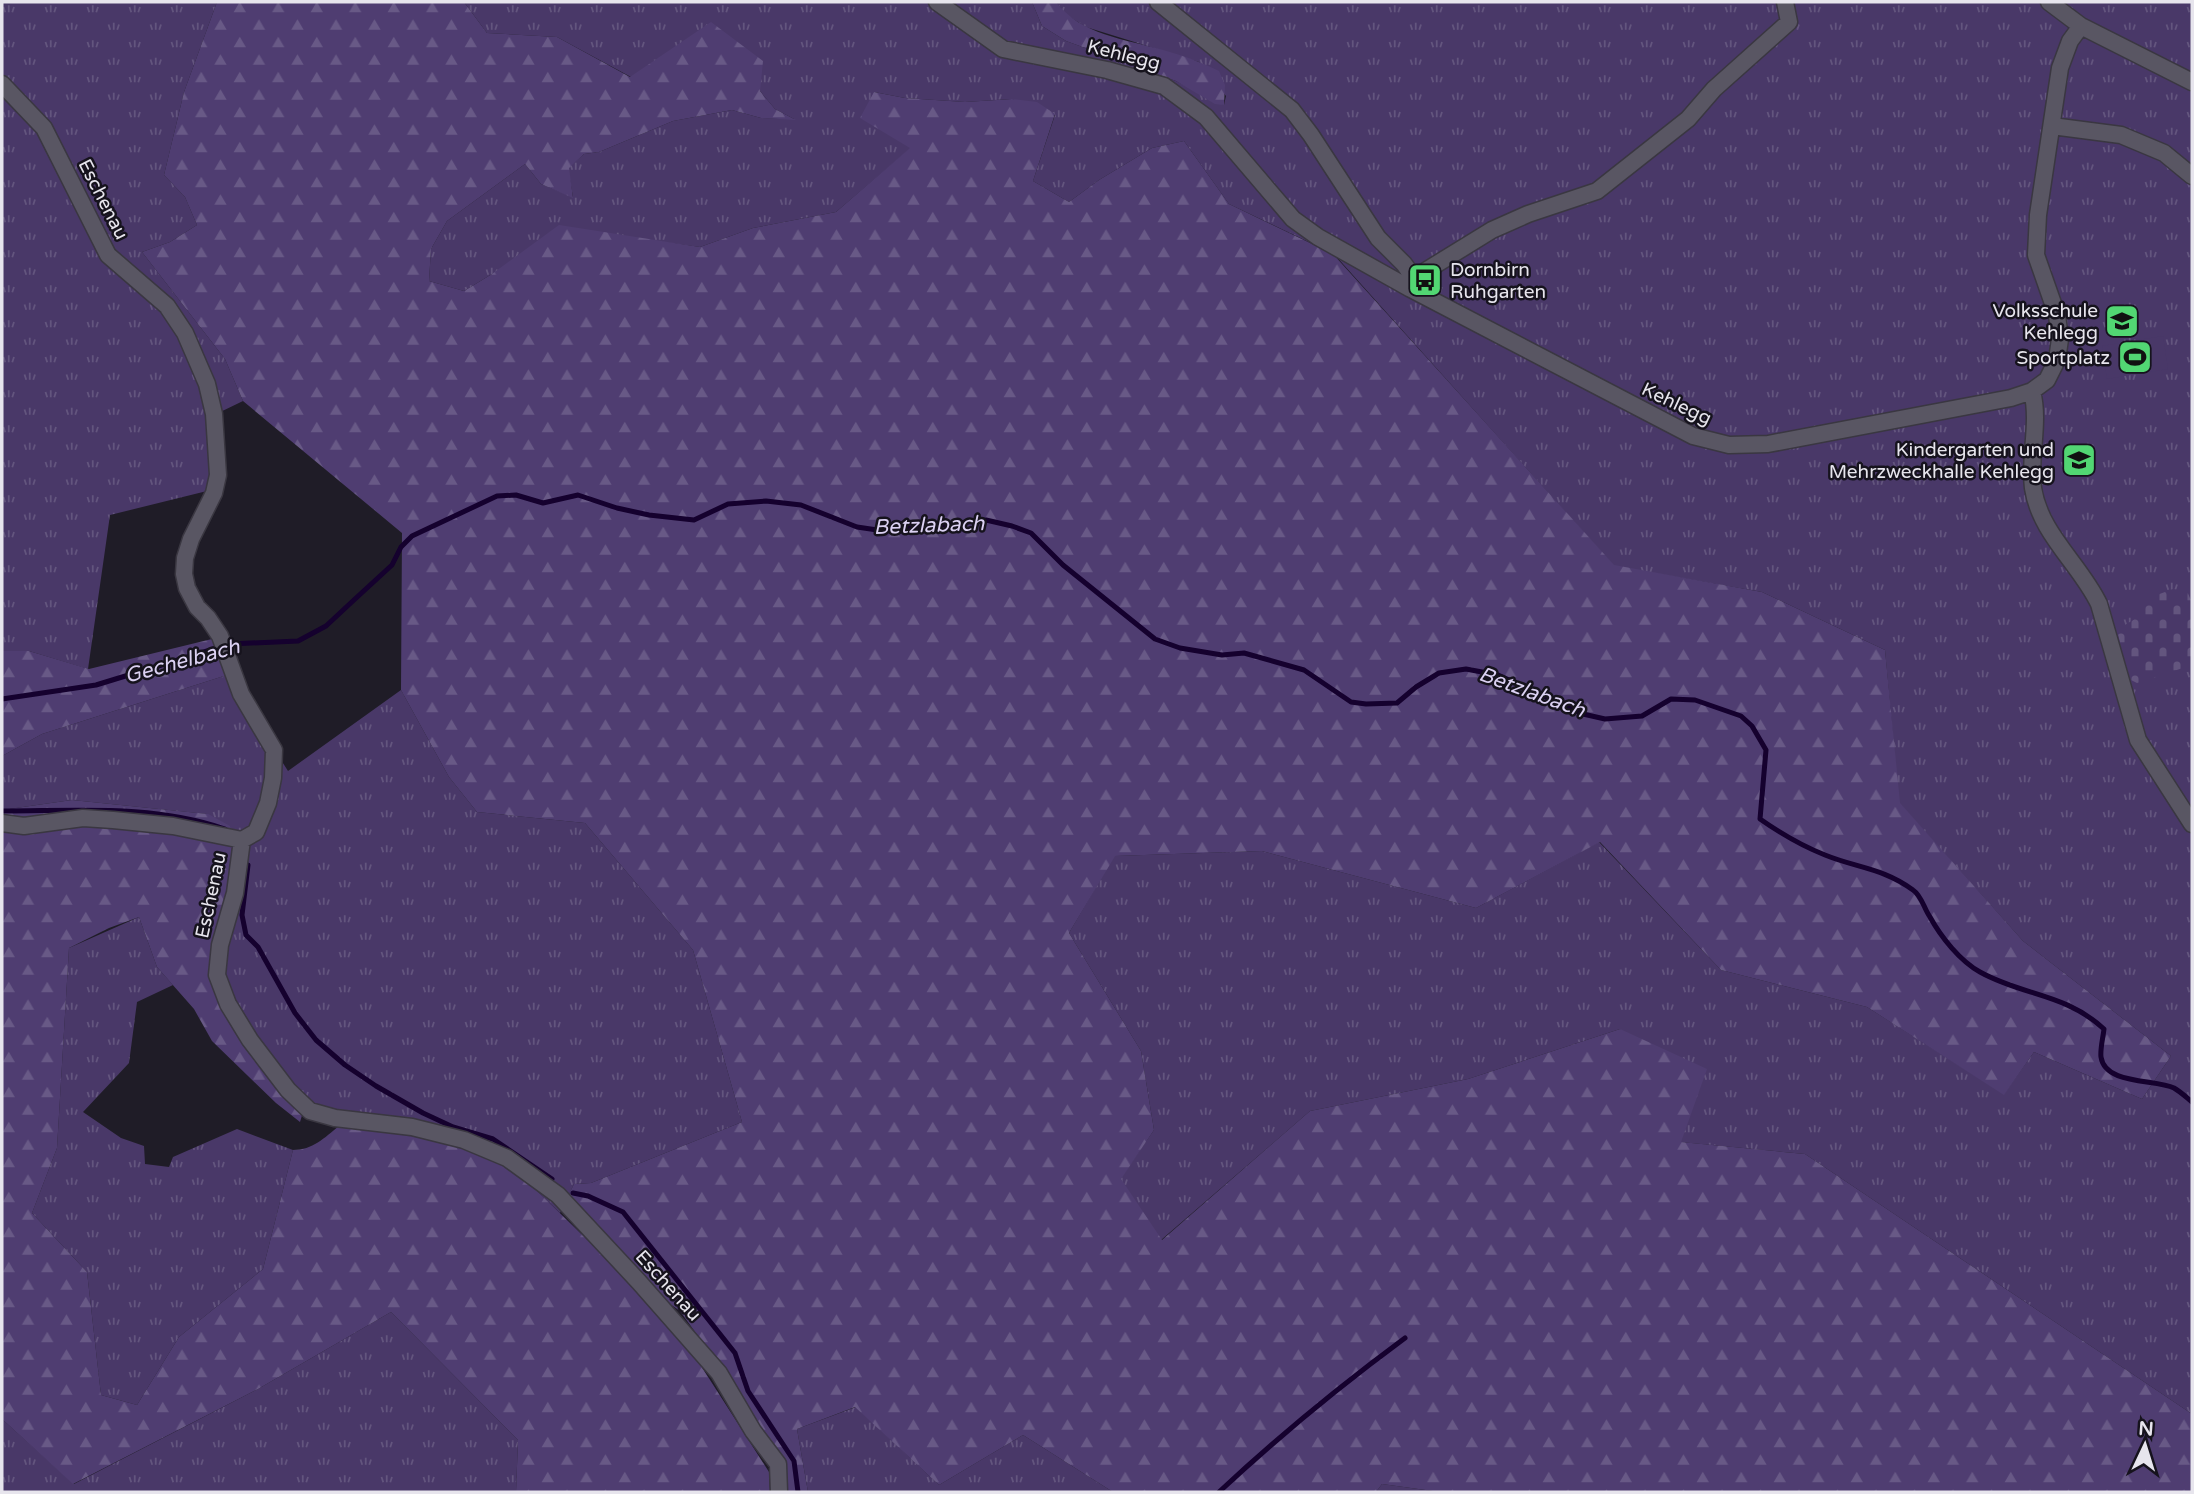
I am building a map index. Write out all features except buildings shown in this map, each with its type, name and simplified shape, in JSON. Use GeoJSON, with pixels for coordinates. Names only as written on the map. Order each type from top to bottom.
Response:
{"type":"FeatureCollection","features":[{"type":"Feature","properties":{"kind":"street","name":"Kehlegg"},"geometry":{"type":"LineString","coordinates":[[937,2],[1003,49],[1107,70],[1164,86],[1206,117],[1293,219],[1318,237],[1412,283],[1653,417],[1693,436],[1729,446],[1769,444],[2011,398],[2032,391]]}},
{"type":"Feature","properties":{"kind":"street","name":"Kehlegg"},"geometry":{"type":"LineString","coordinates":[[1158,2],[1292,110],[1378,238],[1404,264],[1412,283]]}},
{"type":"Feature","properties":{"kind":"street"},"geometry":{"type":"LineString","coordinates":[[1412,283],[1492,230],[1528,214],[1597,191],[1688,119],[1714,89],[1788,22],[1785,2]]}},
{"type":"Feature","properties":{"kind":"street"},"geometry":{"type":"LineString","coordinates":[[2057,5],[2081,26],[2192,82]]}},
{"type":"Feature","properties":{"kind":"street"},"geometry":{"type":"LineString","coordinates":[[2081,26],[2070,41],[2060,68],[2041,188],[2036,255],[2057,315],[2060,339],[2057,360],[2047,380],[2032,391],[2037,410],[2032,453],[2033,488],[2049,532],[2090,584],[2099,604],[2138,740],[2192,824]]}},
{"type":"Feature","properties":{"kind":"street","name":"Eschenau"},"geometry":{"type":"LineString","coordinates":[[2,84],[44,128],[108,255],[167,306],[197,357],[215,414],[218,475],[215,493],[191,539],[185,558],[184,574],[187,588],[197,607],[220,636],[241,694],[274,750],[273,778],[268,803],[256,832],[242,840],[235,893],[220,944],[217,975],[233,1013],[288,1090],[310,1111],[335,1118],[412,1127],[464,1140],[507,1158],[558,1195],[719,1373],[746,1421],[778,1464],[779,1492]]}},
{"type":"Feature","properties":{"kind":"street"},"geometry":{"type":"LineString","coordinates":[[2052,126],[2121,135],[2164,153],[2192,176]]}},
{"type":"Feature","properties":{"kind":"street"},"geometry":{"type":"LineString","coordinates":[[2,823],[24,826],[83,818],[113,820],[173,826],[242,840]]}},
{"type":"Feature","properties":{"kind":"green space"},"geometry":{"type":"Polygon","coordinates":[[[2,2],[217,2],[184,92],[164,175],[185,197],[197,225],[170,242],[142,252],[225,359],[243,401],[212,416],[211,490],[110,515],[88,669],[29,651],[2,651],[2,2]]]}},
{"type":"Feature","properties":{"kind":"green space"},"geometry":{"type":"Polygon","coordinates":[[[217,2],[464,2],[487,33],[557,37],[630,77],[711,22],[763,61],[760,91],[775,109],[796,120],[761,118],[732,110],[673,121],[599,152],[584,154],[569,168],[573,198],[541,184],[525,164],[447,221],[431,249],[429,281],[464,291],[559,225],[700,247],[753,228],[836,212],[910,148],[860,118],[874,92],[905,98],[965,102],[1012,99],[1037,102],[1055,114],[1033,181],[1069,202],[1152,148],[1184,141],[1229,204],[1333,254],[1614,565],[1762,592],[1885,650],[1900,803],[2023,941],[2171,1056],[2142,1099],[2034,1052],[2004,1095],[1867,1007],[1721,970],[1600,842],[1476,908],[1262,851],[1115,856],[1069,933],[1141,1051],[1154,1130],[1121,1179],[1162,1240],[1310,1111],[1468,1079],[1620,1029],[1707,1069],[1681,1142],[1805,1154],[2192,1414],[2192,1492],[1440,1492],[1382,1484],[1376,1492],[1113,1492],[1023,1435],[939,1485],[855,1407],[797,1429],[808,1492],[785,1492],[721,1368],[680,1311],[660,1297],[568,1196],[574,1184],[591,1183],[742,1122],[693,950],[585,823],[477,812],[449,777],[401,690],[402,533],[243,401],[225,359],[142,252],[170,242],[197,225],[185,197],[164,175],[184,92],[217,2]]]}},
{"type":"Feature","properties":{"kind":"green space"},"geometry":{"type":"Polygon","coordinates":[[[464,2],[1032,2],[1042,26],[1066,41],[1176,81],[1224,105],[1226,96],[1199,62],[1086,27],[1065,14],[1056,2],[2192,2],[2192,1414],[1805,1154],[1680,1142],[1620,1029],[1468,1079],[1310,1111],[1161,1240],[1120,1179],[1154,1130],[1141,1051],[1069,933],[1114,856],[1262,851],[1476,908],[1599,842],[1721,970],[1867,1007],[2004,1094],[2034,1052],[2142,1099],[2171,1056],[2023,941],[1899,803],[1885,650],[1762,592],[1614,566],[1334,254],[1229,204],[1184,141],[1152,148],[1069,202],[1033,181],[1055,115],[1012,99],[965,102],[905,98],[874,92],[911,148],[836,212],[753,228],[700,247],[649,240],[492,274],[464,291],[429,281],[431,249],[447,221],[525,164],[541,184],[573,197],[568,168],[584,154],[599,152],[673,121],[732,110],[761,118],[794,119],[775,109],[760,91],[631,77],[557,37],[487,33],[464,2]]]}},
{"type":"Feature","properties":{"kind":"green space"},"geometry":{"type":"Polygon","coordinates":[[[1032,2],[1056,2],[1066,13],[1091,29],[1177,54],[1219,71],[1225,85],[1224,105],[1215,104],[1176,81],[1066,41],[1042,26],[1032,2]]]}},
{"type":"Feature","properties":{"kind":"green space","name":"Sportplatz"},"geometry":{"type":"Polygon","coordinates":[[[2163,336],[2168,369],[2107,379],[2102,346],[2163,336]]]}},
{"type":"Feature","properties":{"kind":"green space"},"geometry":{"type":"Polygon","coordinates":[[[2173,589],[2187,591],[2192,603],[2192,665],[2137,683],[2129,679],[2117,630],[2141,615],[2138,602],[2173,589]]]}},
{"type":"Feature","properties":{"kind":"green space"},"geometry":{"type":"Polygon","coordinates":[[[216,638],[227,675],[42,734],[2,756],[2,651],[29,651],[89,669],[216,638]]]}},
{"type":"Feature","properties":{"kind":"green space"},"geometry":{"type":"Polygon","coordinates":[[[227,675],[288,771],[401,690],[449,777],[477,812],[585,823],[693,950],[742,1122],[591,1183],[574,1184],[560,1213],[531,1185],[384,1133],[339,1126],[303,1112],[231,1031],[216,992],[211,963],[229,880],[207,814],[72,800],[2,810],[2,756],[42,734],[227,675]]]}},
{"type":"Feature","properties":{"kind":"green space"},"geometry":{"type":"Polygon","coordinates":[[[72,800],[208,814],[230,826],[229,877],[211,962],[219,1001],[248,1052],[303,1112],[300,1122],[276,1103],[212,1041],[194,1009],[157,967],[139,917],[69,948],[57,1148],[32,1213],[87,1272],[101,1395],[137,1405],[179,1337],[263,1269],[293,1150],[312,1146],[339,1126],[447,1142],[493,1159],[531,1185],[609,1261],[694,1355],[769,1472],[770,1492],[516,1492],[518,1440],[391,1312],[258,1389],[73,1484],[2,1419],[2,810],[72,800]]]}},
{"type":"Feature","properties":{"kind":"green space"},"geometry":{"type":"Polygon","coordinates":[[[139,917],[157,967],[173,985],[137,1002],[129,1063],[83,1112],[121,1138],[144,1146],[145,1164],[169,1167],[173,1157],[237,1129],[293,1150],[263,1269],[179,1337],[137,1405],[101,1395],[87,1272],[32,1213],[57,1148],[69,948],[139,917]]]}},
{"type":"Feature","properties":{"kind":"green space"},"geometry":{"type":"Polygon","coordinates":[[[391,1312],[518,1440],[516,1492],[2,1492],[2,1419],[74,1484],[258,1389],[391,1312]]]}},
{"type":"Feature","properties":{"kind":"green space"},"geometry":{"type":"Polygon","coordinates":[[[856,1407],[939,1485],[1023,1435],[1113,1492],[808,1492],[797,1429],[856,1407]]]}},
{"type":"Feature","properties":{"kind":"green space"},"geometry":{"type":"Polygon","coordinates":[[[1382,1484],[1440,1492],[1376,1492],[1382,1484]]]}},
{"type":"Feature","properties":{"kind":"waterway","name":"Betzlabach"},"geometry":{"type":"LineString","coordinates":[[2,699],[96,685],[230,644],[298,641],[326,626],[392,565],[401,547],[412,536],[497,496],[516,495],[543,503],[578,495],[649,515],[694,520],[728,504],[766,501],[801,505],[857,527],[884,531],[986,520],[1031,533],[1063,565],[1155,639],[1180,648],[1222,655],[1244,653],[1304,670],[1351,702],[1397,703],[1439,673],[1466,669],[1498,675],[1583,714],[1605,719],[1642,716],[1671,699],[1695,700],[1741,716],[1752,726],[1766,750],[1760,819],[1816,851],[1902,883],[1916,893],[1945,940],[1973,967],[1996,980],[2074,1008],[2104,1029],[2101,1057],[2111,1072],[2132,1080],[2166,1085],[2192,1102]]}},
{"type":"Feature","properties":{"kind":"waterway"},"geometry":{"type":"LineString","coordinates":[[2,811],[143,812],[198,821],[225,829]]}},
{"type":"Feature","properties":{"kind":"waterway"},"geometry":{"type":"LineString","coordinates":[[248,865],[242,915],[246,935],[258,947],[295,1013],[316,1040],[345,1065],[376,1086],[453,1127],[493,1139],[552,1179]]}},
{"type":"Feature","properties":{"kind":"waterway"},"geometry":{"type":"LineString","coordinates":[[573,1193],[588,1196],[623,1212],[735,1353],[748,1391],[794,1461],[798,1492]]}},
{"type":"Feature","properties":{"kind":"waterway"},"geometry":{"type":"LineString","coordinates":[[1219,1492],[1310,1412],[1405,1338]]}},
{"type":"Feature","properties":{"kind":"place","name":"Dornbirn Ruhgarten"},"geometry":{"type":"Point","coordinates":[1425,280]}},
{"type":"Feature","properties":{"kind":"place","name":"Volksschule Kehlegg"},"geometry":{"type":"Point","coordinates":[2122,321]}},
{"type":"Feature","properties":{"kind":"place","name":"Sportplatz"},"geometry":{"type":"Point","coordinates":[2135,357]}},
{"type":"Feature","properties":{"kind":"place","name":"Kindergarten und Mehrzweckhalle Kehlegg"},"geometry":{"type":"Point","coordinates":[2079,460]}},
{"type":"Feature","properties":{"kind":"water label","name":"Gechelbach"},"geometry":{"type":"Point","coordinates":[182,661]}}]}
